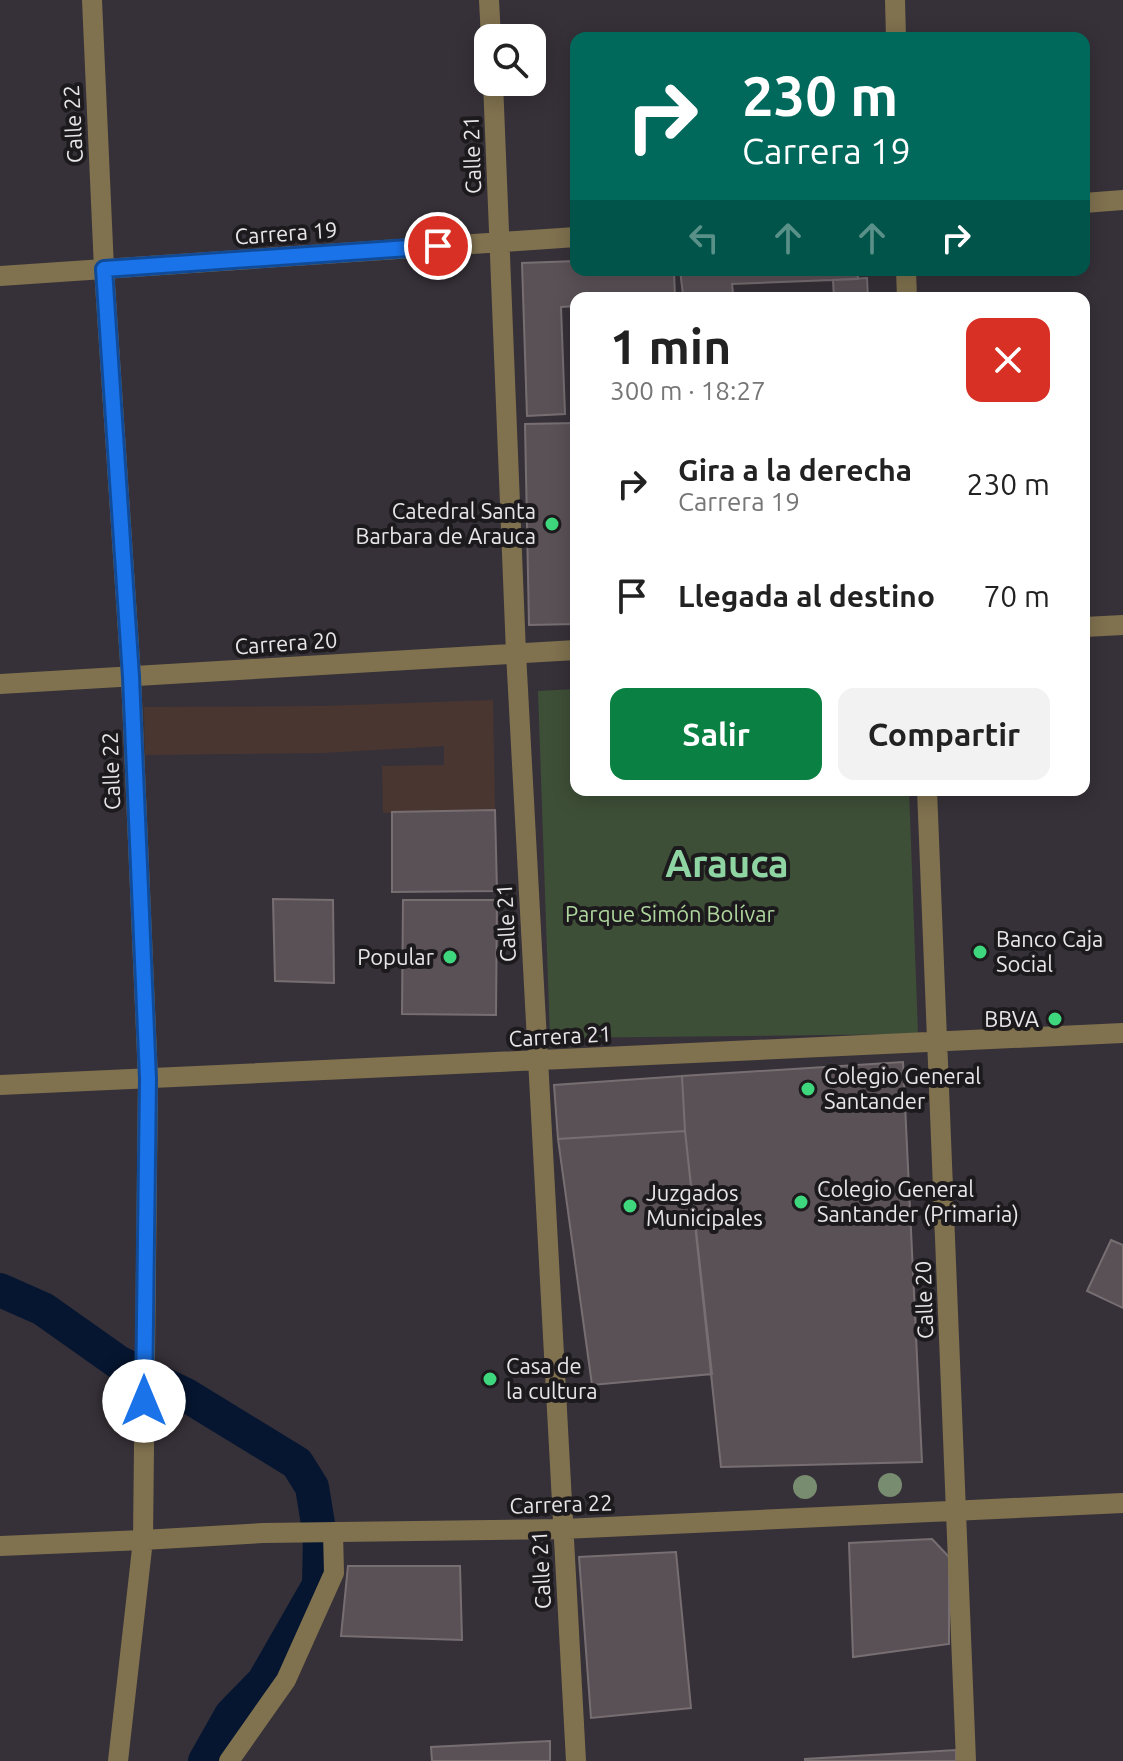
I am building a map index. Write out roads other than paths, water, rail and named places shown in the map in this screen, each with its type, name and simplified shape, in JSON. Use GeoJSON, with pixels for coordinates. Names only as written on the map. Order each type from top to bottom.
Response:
{"type":"FeatureCollection","features":[{"type":"Feature","properties":{"kind":"street","name":"Calle 22"},"geometry":{"type":"LineString","coordinates":[[92,0],[104,269],[131,677],[148,1079],[143,1540],[118,1761]]}},
{"type":"Feature","properties":{"kind":"street"},"geometry":{"type":"LineString","coordinates":[[489,0],[490,24]]}},
{"type":"Feature","properties":{"kind":"street"},"geometry":{"type":"LineString","coordinates":[[895,0],[896,32]]}},
{"type":"Feature","properties":{"kind":"street","name":"Calle 21"},"geometry":{"type":"LineString","coordinates":[[494,96],[516,653],[576,1761]]}},
{"type":"Feature","properties":{"kind":"street"},"geometry":{"type":"LineString","coordinates":[[1090,203],[1123,200]]}},
{"type":"Feature","properties":{"kind":"street","name":"Carrera 19"},"geometry":{"type":"LineString","coordinates":[[0,276],[570,237]]}},
{"type":"Feature","properties":{"kind":"street"},"geometry":{"type":"LineString","coordinates":[[1090,627],[1123,625]]}},
{"type":"Feature","properties":{"kind":"street","name":"Carrera 20"},"geometry":{"type":"LineString","coordinates":[[0,684],[570,650]]}},
{"type":"Feature","properties":{"kind":"street","name":"Calle 20"},"geometry":{"type":"LineString","coordinates":[[927,796],[966,1761]]}},
{"type":"Feature","properties":{"kind":"street","name":"Carrera 21"},"geometry":{"type":"LineString","coordinates":[[0,1085],[1123,1033]]}},
{"type":"Feature","properties":{"kind":"street","name":"Carrera 22"},"geometry":{"type":"LineString","coordinates":[[0,1546],[263,1533],[563,1529],[1123,1503]]}},
{"type":"Feature","properties":{"kind":"street"},"geometry":{"type":"LineString","coordinates":[[229,1761],[286,1680],[334,1573],[328,1532]]}},
{"type":"Feature","properties":{"kind":"waterway"},"geometry":{"type":"LineString","coordinates":[[0,1290],[43,1309],[118,1362],[186,1395],[297,1463],[312,1487],[320,1536],[319,1585],[264,1681],[231,1715],[205,1761]]}},
{"type":"Feature","properties":{"kind":"place","name":"Catedral Santa Barbara de Arauca"},"geometry":{"type":"Point","coordinates":[552,524]}},
{"type":"Feature","properties":{"kind":"place","name":"Banco Caja Social"},"geometry":{"type":"Point","coordinates":[980,952]}},
{"type":"Feature","properties":{"kind":"place","name":"Popular"},"geometry":{"type":"Point","coordinates":[450,957]}},
{"type":"Feature","properties":{"kind":"place","name":"BBVA"},"geometry":{"type":"Point","coordinates":[1055,1019]}},
{"type":"Feature","properties":{"kind":"place","name":"Colegio General Santander"},"geometry":{"type":"Point","coordinates":[808,1089]}},
{"type":"Feature","properties":{"kind":"place","name":"Colegio General Santander (Primaria)"},"geometry":{"type":"Point","coordinates":[801,1202]}},
{"type":"Feature","properties":{"kind":"place","name":"Juzgados Municipales"},"geometry":{"type":"Point","coordinates":[630,1206]}},
{"type":"Feature","properties":{"kind":"place","name":"Casa de la cultura"},"geometry":{"type":"Point","coordinates":[490,1379]}},
{"type":"Feature","properties":{"kind":"district","name":"Arauca"},"geometry":{"type":"Point","coordinates":[727,864]}},
{"type":"Feature","properties":{"kind":"park label","name":"Parque Simón Bolívar"},"geometry":{"type":"Point","coordinates":[670,914]}}]}
